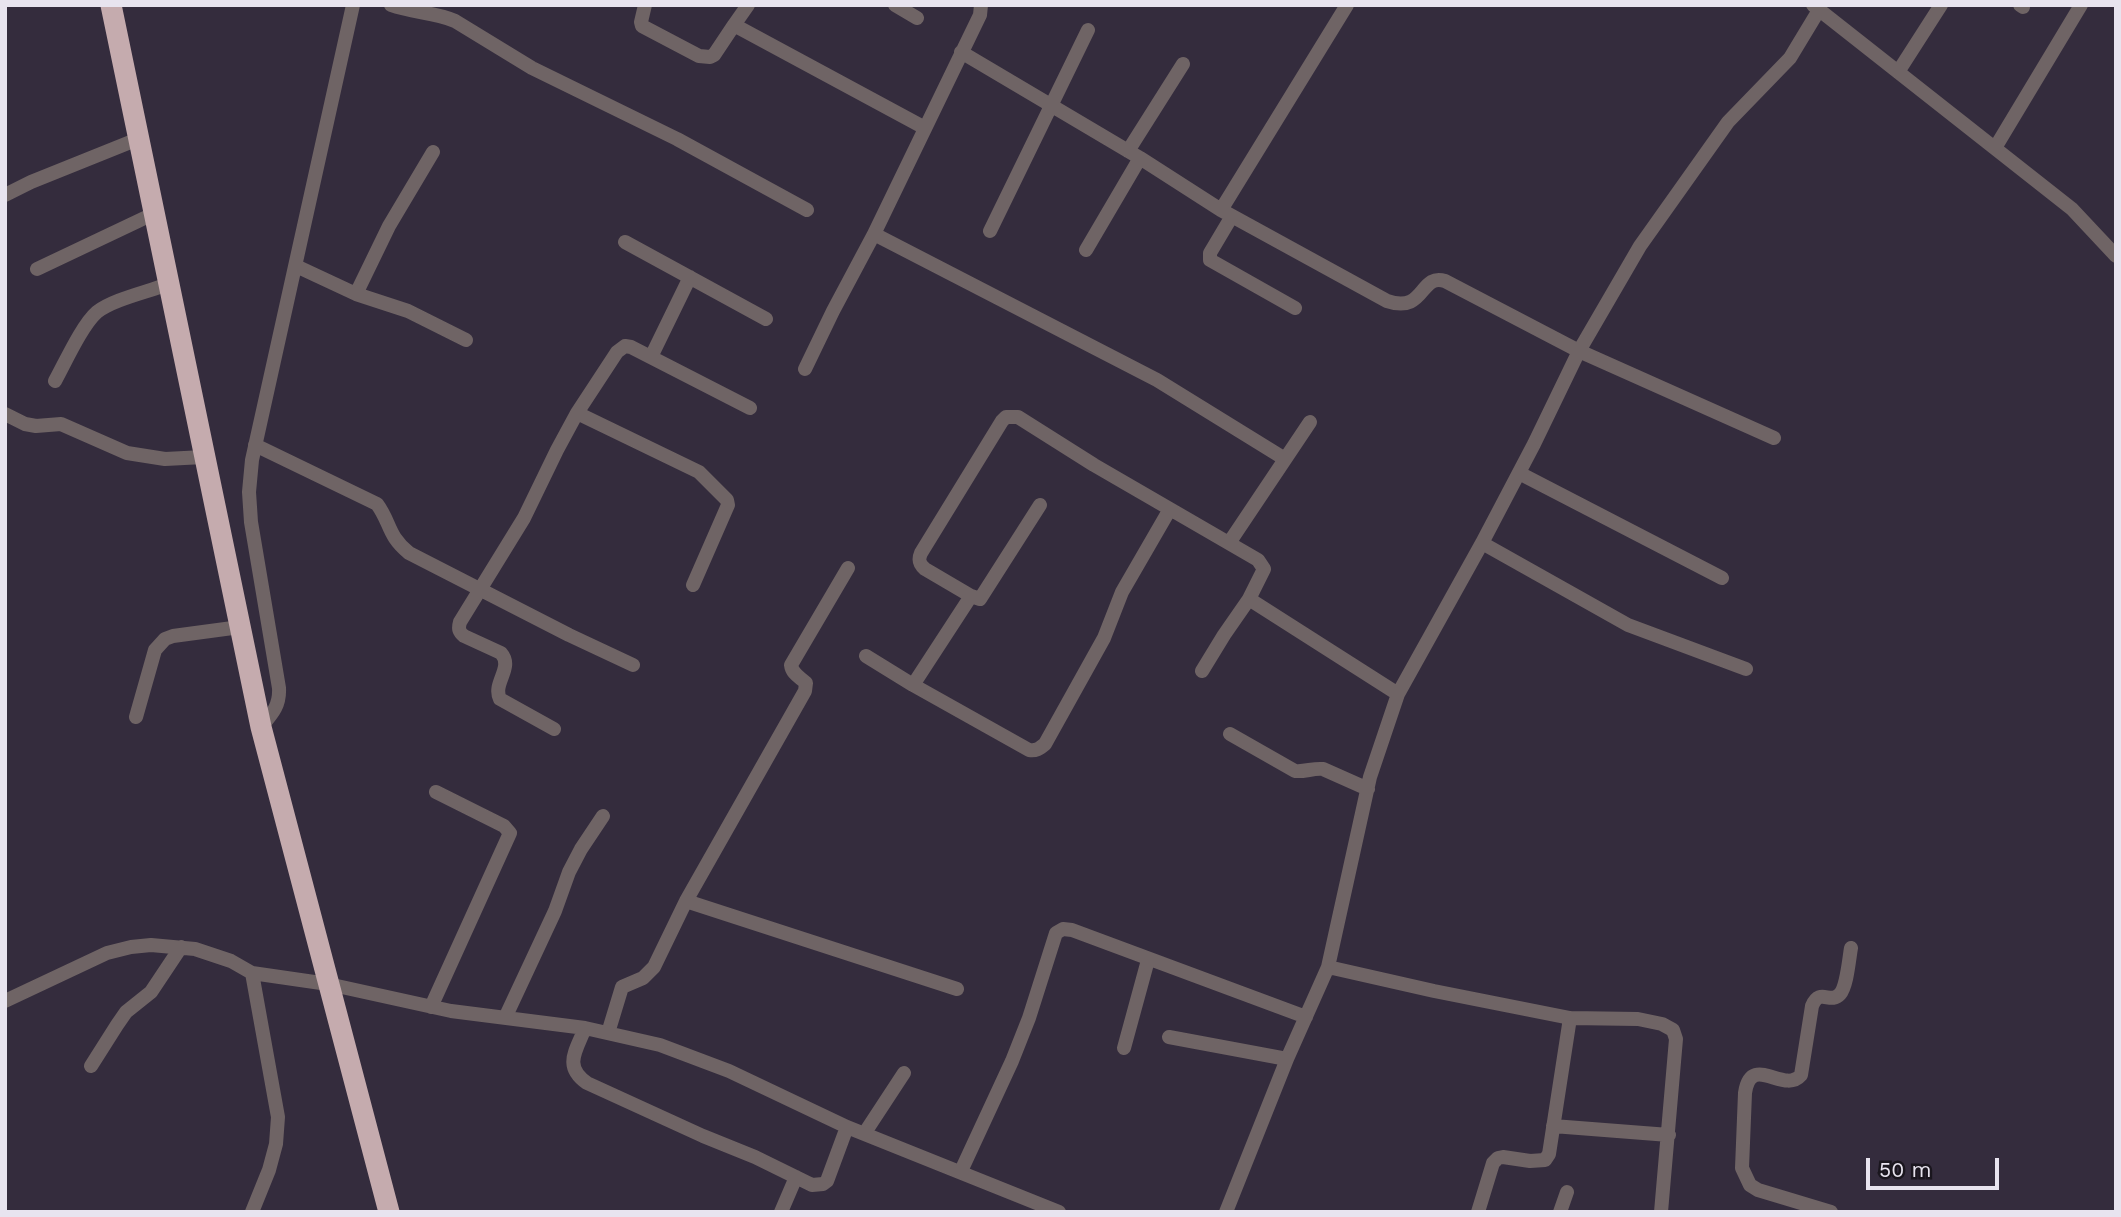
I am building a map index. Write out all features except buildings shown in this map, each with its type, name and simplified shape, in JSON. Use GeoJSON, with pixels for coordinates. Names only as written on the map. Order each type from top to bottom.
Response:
{"type":"FeatureCollection","features":[{"type":"Feature","properties":{"kind":"highway"},"geometry":{"type":"LineString","coordinates":[[112,6],[261,727],[389,1212]]}},
{"type":"Feature","properties":{"kind":"street"},"geometry":{"type":"LineString","coordinates":[[261,727],[277,708],[280,699],[251,522],[249,492],[255,445],[353,5]]}},
{"type":"Feature","properties":{"kind":"street"},"geometry":{"type":"LineString","coordinates":[[391,5],[444,16],[455,21],[532,68],[677,139],[807,210]]}},
{"type":"Feature","properties":{"kind":"street"},"geometry":{"type":"LineString","coordinates":[[645,5],[640,22],[642,26],[703,58],[714,55],[748,5]]}},
{"type":"Feature","properties":{"kind":"street"},"geometry":{"type":"LineString","coordinates":[[895,5],[917,18]]}},
{"type":"Feature","properties":{"kind":"street"},"geometry":{"type":"LineString","coordinates":[[805,369],[980,15],[981,5]]}},
{"type":"Feature","properties":{"kind":"street"},"geometry":{"type":"LineString","coordinates":[[1295,308],[1210,260],[1210,253],[1227,213],[1347,5]]}},
{"type":"Feature","properties":{"kind":"street"},"geometry":{"type":"LineString","coordinates":[[1898,72],[1941,5]]}},
{"type":"Feature","properties":{"kind":"street"},"geometry":{"type":"LineString","coordinates":[[1995,148],[2081,5]]}},
{"type":"Feature","properties":{"kind":"street"},"geometry":{"type":"LineString","coordinates":[[1226,1212],[1287,1059],[1328,967],[1368,789],[1398,694],[1519,473],[1579,351],[1640,246],[1728,122],[1790,58],[1818,7],[2072,209],[2116,256]]}},
{"type":"Feature","properties":{"kind":"street"},"geometry":{"type":"LineString","coordinates":[[734,25],[925,128]]}},
{"type":"Feature","properties":{"kind":"street"},"geometry":{"type":"LineString","coordinates":[[990,231],[1088,30]]}},
{"type":"Feature","properties":{"kind":"street"},"geometry":{"type":"LineString","coordinates":[[961,52],[1134,154],[1227,213],[1387,301],[1406,305],[1433,281],[1439,279],[1579,351],[1774,438]]}},
{"type":"Feature","properties":{"kind":"street"},"geometry":{"type":"LineString","coordinates":[[1086,250],[1183,64]]}},
{"type":"Feature","properties":{"kind":"street"},"geometry":{"type":"LineString","coordinates":[[5,195],[138,139]]}},
{"type":"Feature","properties":{"kind":"street"},"geometry":{"type":"LineString","coordinates":[[356,294],[389,226],[433,152]]}},
{"type":"Feature","properties":{"kind":"street"},"geometry":{"type":"LineString","coordinates":[[37,269],[153,214]]}},
{"type":"Feature","properties":{"kind":"street"},"geometry":{"type":"LineString","coordinates":[[874,234],[1157,380],[1285,459]]}},
{"type":"Feature","properties":{"kind":"street"},"geometry":{"type":"LineString","coordinates":[[625,242],[766,319]]}},
{"type":"Feature","properties":{"kind":"street"},"geometry":{"type":"LineString","coordinates":[[296,266],[356,294],[408,311],[467,340]]}},
{"type":"Feature","properties":{"kind":"street"},"geometry":{"type":"LineString","coordinates":[[651,357],[690,277]]}},
{"type":"Feature","properties":{"kind":"street"},"geometry":{"type":"LineString","coordinates":[[55,381],[87,324],[97,312],[168,284]]}},
{"type":"Feature","properties":{"kind":"street"},"geometry":{"type":"LineString","coordinates":[[554,729],[500,699],[497,689],[506,665],[505,657],[460,633],[460,622],[524,518],[556,450],[577,414],[621,347],[631,346],[750,408]]}},
{"type":"Feature","properties":{"kind":"street"},"geometry":{"type":"LineString","coordinates":[[5,414],[25,424],[36,426],[61,424],[127,453],[165,458],[204,457]]}},
{"type":"Feature","properties":{"kind":"street"},"geometry":{"type":"LineString","coordinates":[[577,414],[699,472],[727,500],[728,505],[693,585]]}},
{"type":"Feature","properties":{"kind":"street"},"geometry":{"type":"LineString","coordinates":[[1040,505],[981,599],[971,596],[920,564],[919,558],[1006,417],[1018,417],[1094,465],[1258,560],[1264,569],[1249,599],[1202,671]]}},
{"type":"Feature","properties":{"kind":"street"},"geometry":{"type":"LineString","coordinates":[[1229,543],[1310,422]]}},
{"type":"Feature","properties":{"kind":"street"},"geometry":{"type":"LineString","coordinates":[[255,445],[377,504],[393,537],[409,553],[633,665]]}},
{"type":"Feature","properties":{"kind":"street"},"geometry":{"type":"LineString","coordinates":[[1519,473],[1722,578]]}},
{"type":"Feature","properties":{"kind":"street"},"geometry":{"type":"LineString","coordinates":[[866,656],[1029,750],[1040,749],[1104,638],[1122,592],[1170,509]]}},
{"type":"Feature","properties":{"kind":"street"},"geometry":{"type":"LineString","coordinates":[[1482,543],[1628,625],[1746,669]]}},
{"type":"Feature","properties":{"kind":"street"},"geometry":{"type":"LineString","coordinates":[[608,1033],[622,987],[643,978],[653,968],[686,901],[805,691],[806,683],[792,670],[791,665],[848,568]]}},
{"type":"Feature","properties":{"kind":"street"},"geometry":{"type":"LineString","coordinates":[[913,685],[971,596]]}},
{"type":"Feature","properties":{"kind":"street"},"geometry":{"type":"LineString","coordinates":[[1249,599],[1398,694]]}},
{"type":"Feature","properties":{"kind":"street"},"geometry":{"type":"LineString","coordinates":[[136,717],[155,650],[160,643],[173,636],[240,627]]}},
{"type":"Feature","properties":{"kind":"street"},"geometry":{"type":"LineString","coordinates":[[1230,734],[1295,771],[1323,769],[1368,789]]}},
{"type":"Feature","properties":{"kind":"street"},"geometry":{"type":"LineString","coordinates":[[431,1007],[510,833],[504,826],[436,792]]}},
{"type":"Feature","properties":{"kind":"street"},"geometry":{"type":"LineString","coordinates":[[505,1018],[555,911],[569,872],[603,816]]}},
{"type":"Feature","properties":{"kind":"street"},"geometry":{"type":"LineString","coordinates":[[686,901],[957,989]]}},
{"type":"Feature","properties":{"kind":"street"},"geometry":{"type":"LineString","coordinates":[[961,1171],[1012,1061],[1056,933],[1063,929],[1072,930],[1306,1017]]}},
{"type":"Feature","properties":{"kind":"street"},"geometry":{"type":"LineString","coordinates":[[5,1001],[107,953],[131,947],[181,947],[213,953],[252,973],[328,984],[431,1007],[585,1028],[660,1045],[729,1071],[847,1127],[1059,1212]]}},
{"type":"Feature","properties":{"kind":"street"},"geometry":{"type":"LineString","coordinates":[[91,1066],[126,1012],[151,992],[181,947]]}},
{"type":"Feature","properties":{"kind":"street"},"geometry":{"type":"LineString","coordinates":[[1831,1212],[1758,1190],[1750,1185],[1742,1168],[1745,1093],[1746,1082],[1751,1076],[1760,1074],[1789,1081],[1797,1080],[1801,1075],[1814,1000],[1819,996],[1835,997],[1840,994],[1851,948]]}},
{"type":"Feature","properties":{"kind":"street"},"geometry":{"type":"LineString","coordinates":[[1124,1048],[1149,960]]}},
{"type":"Feature","properties":{"kind":"street"},"geometry":{"type":"LineString","coordinates":[[1328,967],[1570,1018],[1638,1019],[1662,1024],[1673,1030],[1676,1039],[1661,1212]]}},
{"type":"Feature","properties":{"kind":"street"},"geometry":{"type":"LineString","coordinates":[[252,973],[278,1117],[276,1144],[269,1170],[252,1212]]}},
{"type":"Feature","properties":{"kind":"street"},"geometry":{"type":"LineString","coordinates":[[1478,1212],[1493,1163],[1498,1158],[1545,1160],[1549,1154],[1570,1018]]}},
{"type":"Feature","properties":{"kind":"street"},"geometry":{"type":"LineString","coordinates":[[585,1028],[573,1061],[573,1070],[578,1077],[812,1185],[827,1181],[847,1127]]}},
{"type":"Feature","properties":{"kind":"street"},"geometry":{"type":"LineString","coordinates":[[1170,1037],[1287,1059]]}},
{"type":"Feature","properties":{"kind":"street"},"geometry":{"type":"LineString","coordinates":[[864,1134],[904,1073]]}},
{"type":"Feature","properties":{"kind":"street"},"geometry":{"type":"LineString","coordinates":[[1553,1126],[1669,1135]]}},
{"type":"Feature","properties":{"kind":"street"},"geometry":{"type":"LineString","coordinates":[[781,1212],[796,1177]]}},
{"type":"Feature","properties":{"kind":"street"},"geometry":{"type":"LineString","coordinates":[[1560,1212],[1567,1192]]}}]}
